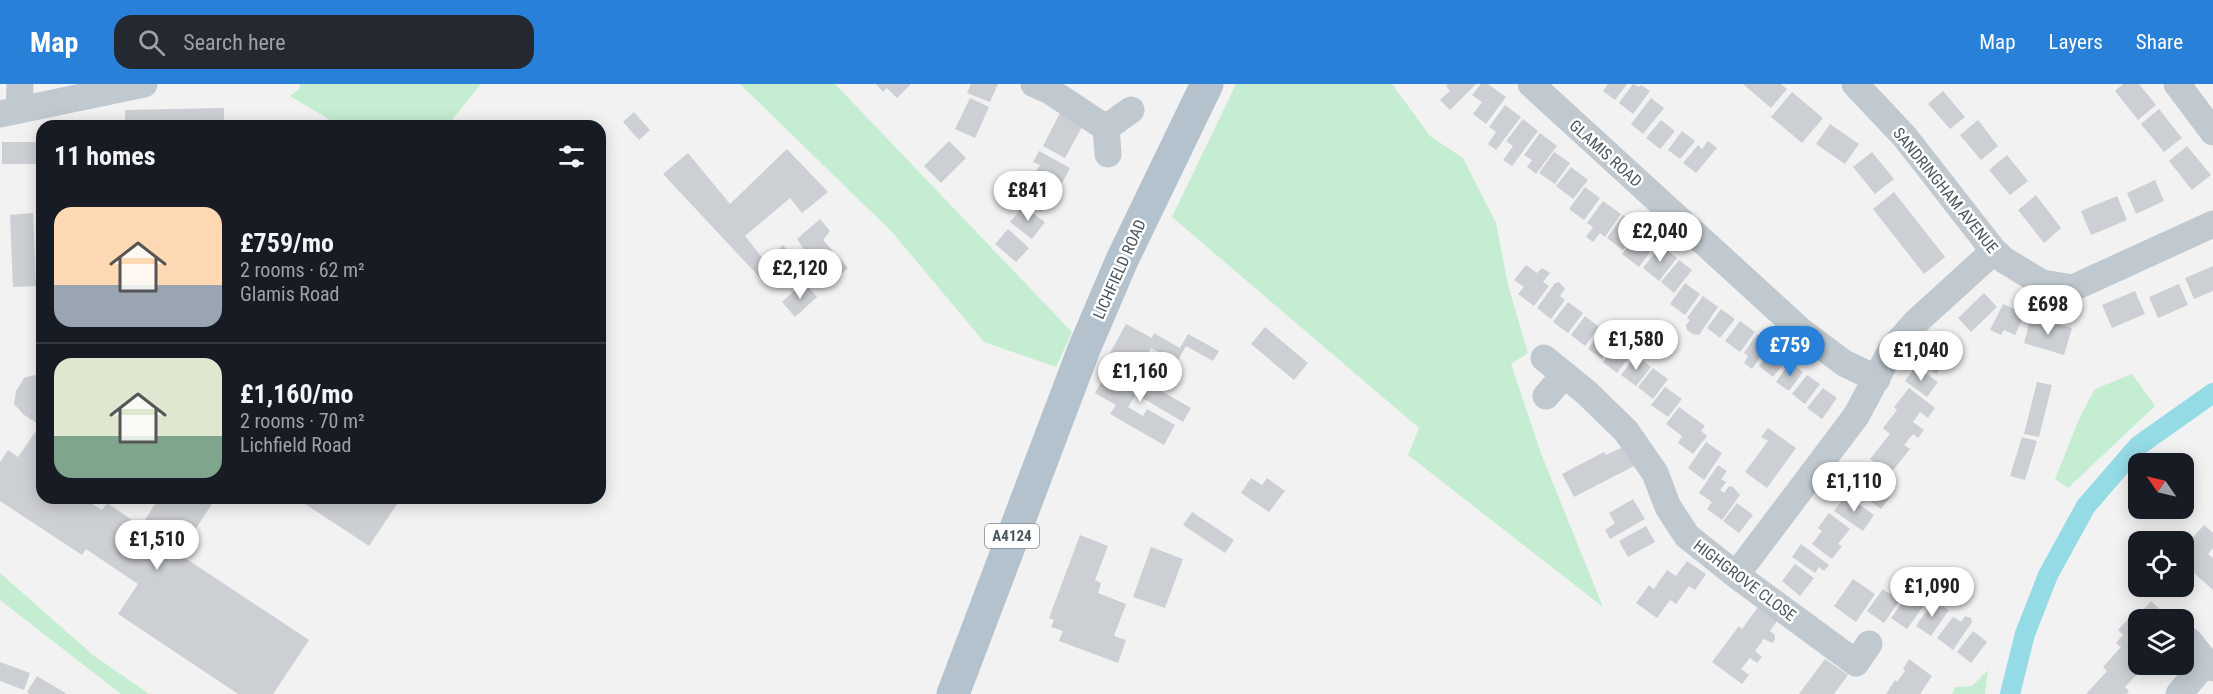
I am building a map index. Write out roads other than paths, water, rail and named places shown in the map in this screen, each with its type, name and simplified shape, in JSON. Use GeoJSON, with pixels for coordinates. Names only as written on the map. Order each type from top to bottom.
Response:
{"type":"FeatureCollection","features":[{"type":"Feature","properties":{"kind":"main road","name":"LICHFIELD ROAD"},"geometry":{"type":"LineString","coordinates":[[959,692],[1084,349],[1149,201],[1207,84]]}},
{"type":"Feature","properties":{"kind":"street"},"geometry":{"type":"LineString","coordinates":[[13,103],[61,114],[144,84]]}},
{"type":"Feature","properties":{"kind":"street"},"geometry":{"type":"LineString","coordinates":[[1034,84],[1050,91],[1107,141],[1131,110]]}},
{"type":"Feature","properties":{"kind":"street","name":"GLAMIS ROAD"},"geometry":{"type":"LineString","coordinates":[[1531,84],[1801,331],[1844,363],[1877,379]]}},
{"type":"Feature","properties":{"kind":"street","name":"SANDRINGHAM AVENUE"},"geometry":{"type":"LineString","coordinates":[[1855,84],[1905,137],[1994,251],[2004,260],[2042,283],[2073,288],[2213,224]]}},
{"type":"Feature","properties":{"kind":"street"},"geometry":{"type":"LineString","coordinates":[[2177,84],[2213,132]]}},
{"type":"Feature","properties":{"kind":"street"},"geometry":{"type":"LineString","coordinates":[[1736,575],[1856,416],[1892,349],[1903,335],[1994,251]]}},
{"type":"Feature","properties":{"kind":"street","name":"HIGHGROVE CLOSE"},"geometry":{"type":"LineString","coordinates":[[1546,396],[1554,366],[1587,393],[1626,431],[1655,473],[1668,507],[1687,536],[1856,663],[1869,644]]}},
{"type":"Feature","properties":{"kind":"street"},"geometry":{"type":"LineString","coordinates":[[2179,694],[2210,665],[2194,647]]}},
{"type":"Feature","properties":{"kind":"waterway"},"geometry":{"type":"LineString","coordinates":[[2010,694],[2025,634],[2048,575],[2086,506],[2138,446],[2213,393]]}}]}
